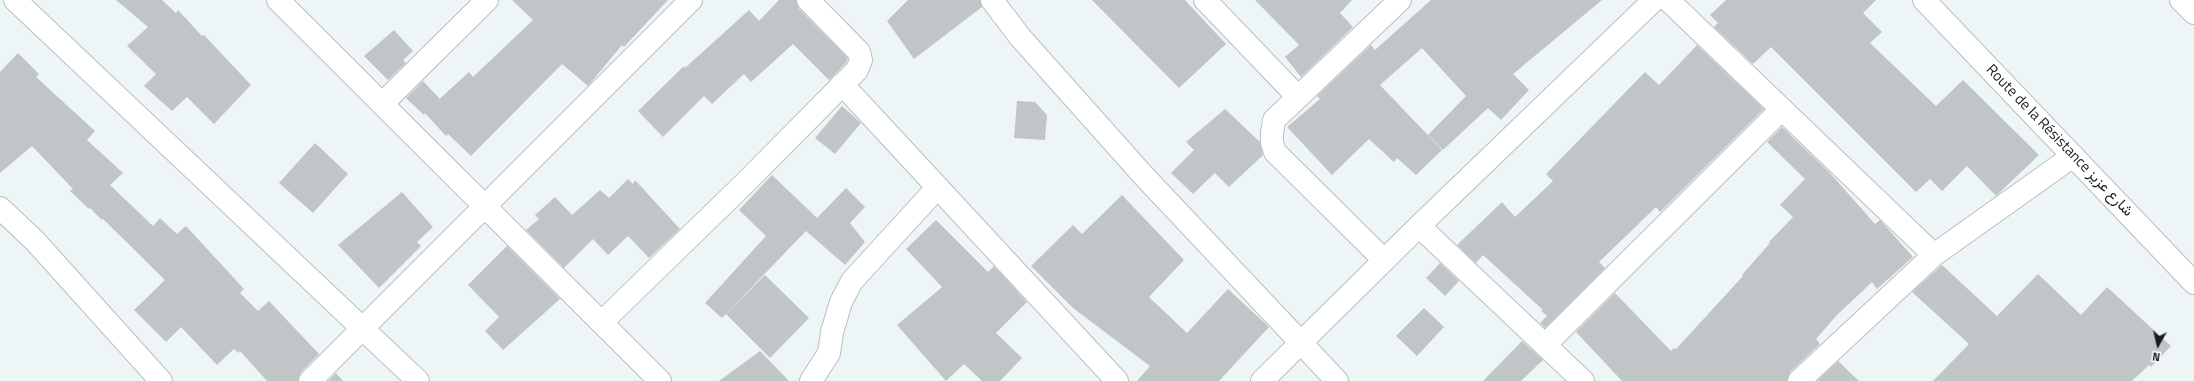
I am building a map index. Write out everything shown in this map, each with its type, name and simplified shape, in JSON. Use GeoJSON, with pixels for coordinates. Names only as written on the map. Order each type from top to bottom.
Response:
{"type":"FeatureCollection","features":[{"type":"Feature","properties":{"kind":"street"},"geometry":{"type":"LineString","coordinates":[[15,0],[364,328],[418,381]]}},
{"type":"Feature","properties":{"kind":"street"},"geometry":{"type":"LineString","coordinates":[[278,0],[660,381]]}},
{"type":"Feature","properties":{"kind":"street"},"geometry":{"type":"LineString","coordinates":[[382,104],[487,0]]}},
{"type":"Feature","properties":{"kind":"street"},"geometry":{"type":"LineString","coordinates":[[310,381],[692,0]]}},
{"type":"Feature","properties":{"kind":"street"},"geometry":{"type":"LineString","coordinates":[[602,322],[745,183],[857,70],[861,60],[859,52],[808,0]]}},
{"type":"Feature","properties":{"kind":"street"},"geometry":{"type":"LineString","coordinates":[[992,0],[1020,37],[1142,174],[1337,381]]}},
{"type":"Feature","properties":{"kind":"street"},"geometry":{"type":"LineString","coordinates":[[1205,0],[1298,97]]}},
{"type":"Feature","properties":{"kind":"street"},"geometry":{"type":"LineString","coordinates":[[1384,260],[1275,152],[1272,143],[1274,120],[1400,0]]}},
{"type":"Feature","properties":{"kind":"street"},"geometry":{"type":"LineString","coordinates":[[1262,381],[1384,260],[1654,0]]}},
{"type":"Feature","properties":{"kind":"street"},"geometry":{"type":"LineString","coordinates":[[1668,0],[1934,255]]}},
{"type":"Feature","properties":{"kind":"street","name":"Route de la Résistance شارع عزيز"},"geometry":{"type":"LineString","coordinates":[[1924,0],[2194,283]]}},
{"type":"Feature","properties":{"kind":"street"},"geometry":{"type":"LineString","coordinates":[[2181,0],[2194,13]]}},
{"type":"Feature","properties":{"kind":"street"},"geometry":{"type":"LineString","coordinates":[[842,84],[1117,381]]}},
{"type":"Feature","properties":{"kind":"street"},"geometry":{"type":"LineString","coordinates":[[1545,345],[1782,109]]}},
{"type":"Feature","properties":{"kind":"street"},"geometry":{"type":"LineString","coordinates":[[1799,381],[1934,255],[2073,156]]}},
{"type":"Feature","properties":{"kind":"street"},"geometry":{"type":"LineString","coordinates":[[811,381],[829,353],[832,332],[841,302],[852,281],[937,188]]}},
{"type":"Feature","properties":{"kind":"street"},"geometry":{"type":"LineString","coordinates":[[0,208],[35,241],[161,381]]}},
{"type":"Feature","properties":{"kind":"street"},"geometry":{"type":"LineString","coordinates":[[1419,226],[1583,381]]}},
{"type":"Feature","properties":{"kind":"building"},"geometry":{"type":"Polygon","coordinates":[[[116,0],[162,0],[176,13],[178,10],[251,85],[214,124],[187,97],[172,111],[144,86],[156,74],[127,46],[148,27],[116,0]]]}},
{"type":"Feature","properties":{"kind":"building"},"geometry":{"type":"Polygon","coordinates":[[[512,0],[668,0],[624,47],[622,45],[588,86],[562,64],[471,156],[448,134],[446,136],[425,113],[424,115],[406,98],[423,81],[440,99],[469,72],[473,77],[533,20],[512,0]]]}},
{"type":"Feature","properties":{"kind":"building"},"geometry":{"type":"Polygon","coordinates":[[[779,0],[796,0],[799,9],[848,58],[846,63],[829,80],[793,44],[751,82],[744,74],[712,104],[704,96],[663,137],[638,111],[684,66],[685,68],[749,10],[759,21],[779,0]]]}},
{"type":"Feature","properties":{"kind":"building"},"geometry":{"type":"Polygon","coordinates":[[[908,0],[980,0],[982,7],[914,59],[887,21],[908,0]]]}},
{"type":"Feature","properties":{"kind":"building"},"geometry":{"type":"Polygon","coordinates":[[[1092,0],[1185,0],[1226,44],[1179,88],[1092,0]]]}},
{"type":"Feature","properties":{"kind":"building"},"geometry":{"type":"Polygon","coordinates":[[[1255,0],[1352,0],[1340,13],[1353,27],[1301,77],[1285,57],[1299,45],[1255,0]]]}},
{"type":"Feature","properties":{"kind":"building"},"geometry":{"type":"Polygon","coordinates":[[[1431,0],[1602,0],[1513,74],[1529,90],[1501,120],[1488,108],[1443,150],[1428,135],[1466,96],[1422,48],[1380,85],[1442,150],[1416,175],[1397,158],[1394,162],[1369,139],[1332,175],[1287,127],[1320,99],[1317,96],[1371,45],[1375,50],[1431,0]]]}},
{"type":"Feature","properties":{"kind":"building"},"geometry":{"type":"Polygon","coordinates":[[[1726,0],[1876,0],[1863,13],[1882,32],[1870,43],[1936,106],[1963,80],[2039,155],[1996,196],[1967,166],[1942,191],[1930,179],[1916,192],[1771,47],[1753,64],[1714,27],[1718,23],[1710,15],[1726,0]]]}},
{"type":"Feature","properties":{"kind":"building"},"geometry":{"type":"Polygon","coordinates":[[[394,30],[413,51],[403,60],[406,63],[388,80],[364,56],[394,30]]]}},
{"type":"Feature","properties":{"kind":"building"},"geometry":{"type":"Polygon","coordinates":[[[1697,45],[1764,109],[1660,212],[1656,207],[1599,262],[1605,268],[1545,328],[1540,323],[1547,316],[1541,311],[1543,310],[1483,255],[1476,263],[1457,245],[1502,202],[1515,217],[1553,181],[1546,174],[1645,72],[1659,85],[1697,45]]]}},
{"type":"Feature","properties":{"kind":"building"},"geometry":{"type":"Polygon","coordinates":[[[18,53],[39,74],[36,77],[95,131],[87,140],[123,173],[110,185],[153,226],[160,218],[177,234],[186,226],[244,289],[240,293],[258,311],[269,301],[319,354],[301,372],[298,381],[267,381],[240,351],[238,353],[234,349],[217,365],[181,327],[166,342],[134,310],[165,280],[103,219],[102,220],[90,208],[89,209],[70,191],[73,189],[32,146],[0,173],[0,72],[18,53]]]}},
{"type":"Feature","properties":{"kind":"building"},"geometry":{"type":"Polygon","coordinates":[[[1017,101],[1035,102],[1047,115],[1045,140],[1014,138],[1017,101]]]}},
{"type":"Feature","properties":{"kind":"building"},"geometry":{"type":"Polygon","coordinates":[[[842,106],[861,123],[835,154],[815,138],[842,106]]]}},
{"type":"Feature","properties":{"kind":"building"},"geometry":{"type":"Polygon","coordinates":[[[1225,109],[1260,142],[1263,155],[1229,187],[1215,173],[1193,194],[1171,173],[1194,150],[1186,142],[1225,109]]]}},
{"type":"Feature","properties":{"kind":"building"},"geometry":{"type":"Polygon","coordinates":[[[1782,127],[1830,173],[1875,224],[1880,220],[1913,257],[1877,289],[1872,282],[1836,316],[1816,339],[1820,344],[1790,372],[1787,381],[1622,381],[1576,332],[1615,293],[1671,351],[1674,348],[1676,349],[1743,276],[1742,275],[1770,243],[1769,242],[1793,217],[1780,205],[1805,179],[1767,142],[1782,127]]]}},
{"type":"Feature","properties":{"kind":"building"},"geometry":{"type":"Polygon","coordinates":[[[315,143],[348,174],[313,213],[279,183],[315,143]]]}},
{"type":"Feature","properties":{"kind":"building"},"geometry":{"type":"Polygon","coordinates":[[[772,175],[817,218],[846,188],[865,207],[850,223],[865,242],[845,265],[806,231],[722,318],[705,303],[766,236],[739,210],[772,175]]]}},
{"type":"Feature","properties":{"kind":"building"},"geometry":{"type":"Polygon","coordinates":[[[628,179],[633,184],[635,180],[680,229],[649,258],[628,236],[608,255],[593,239],[564,268],[526,230],[539,219],[535,215],[555,197],[572,215],[600,190],[609,198],[628,179]]]}},
{"type":"Feature","properties":{"kind":"building"},"geometry":{"type":"Polygon","coordinates":[[[402,192],[433,227],[417,242],[421,246],[379,288],[338,245],[402,192]]]}},
{"type":"Feature","properties":{"kind":"building"},"geometry":{"type":"Polygon","coordinates":[[[1122,195],[1184,260],[1149,297],[1187,333],[1228,289],[1269,327],[1219,381],[1137,381],[1150,366],[1073,308],[1031,266],[1073,225],[1082,234],[1122,195]]]}},
{"type":"Feature","properties":{"kind":"building"},"geometry":{"type":"Polygon","coordinates":[[[936,220],[988,272],[994,266],[1027,302],[996,333],[1022,358],[1000,381],[982,381],[964,364],[946,381],[897,325],[942,287],[906,249],[936,220]]]}},
{"type":"Feature","properties":{"kind":"building"},"geometry":{"type":"Polygon","coordinates":[[[507,246],[560,299],[503,350],[485,331],[499,317],[468,285],[507,246]]]}},
{"type":"Feature","properties":{"kind":"building"},"geometry":{"type":"Polygon","coordinates":[[[1440,263],[1459,281],[1445,296],[1426,278],[1440,263]]]}},
{"type":"Feature","properties":{"kind":"building"},"geometry":{"type":"Polygon","coordinates":[[[1942,265],[1997,316],[2038,274],[2081,315],[2107,287],[2171,346],[2151,367],[2149,365],[2132,381],[1933,381],[1969,344],[1912,292],[1942,265]]]}},
{"type":"Feature","properties":{"kind":"building"},"geometry":{"type":"Polygon","coordinates":[[[765,275],[809,318],[770,358],[726,314],[765,275]]]}},
{"type":"Feature","properties":{"kind":"building"},"geometry":{"type":"Polygon","coordinates":[[[1424,308],[1444,327],[1417,356],[1396,336],[1424,308]]]}},
{"type":"Feature","properties":{"kind":"building"},"geometry":{"type":"Polygon","coordinates":[[[1522,341],[1543,360],[1521,381],[1483,381],[1522,341]]]}},
{"type":"Feature","properties":{"kind":"building"},"geometry":{"type":"Polygon","coordinates":[[[760,351],[789,381],[719,381],[760,351]]]}},
{"type":"Feature","properties":{"kind":"building"},"geometry":{"type":"Polygon","coordinates":[[[1838,361],[1859,381],[1817,381],[1838,361]]]}},
{"type":"Feature","properties":{"kind":"building"},"geometry":{"type":"Polygon","coordinates":[[[336,373],[343,381],[328,381],[336,373]]]}}]}
